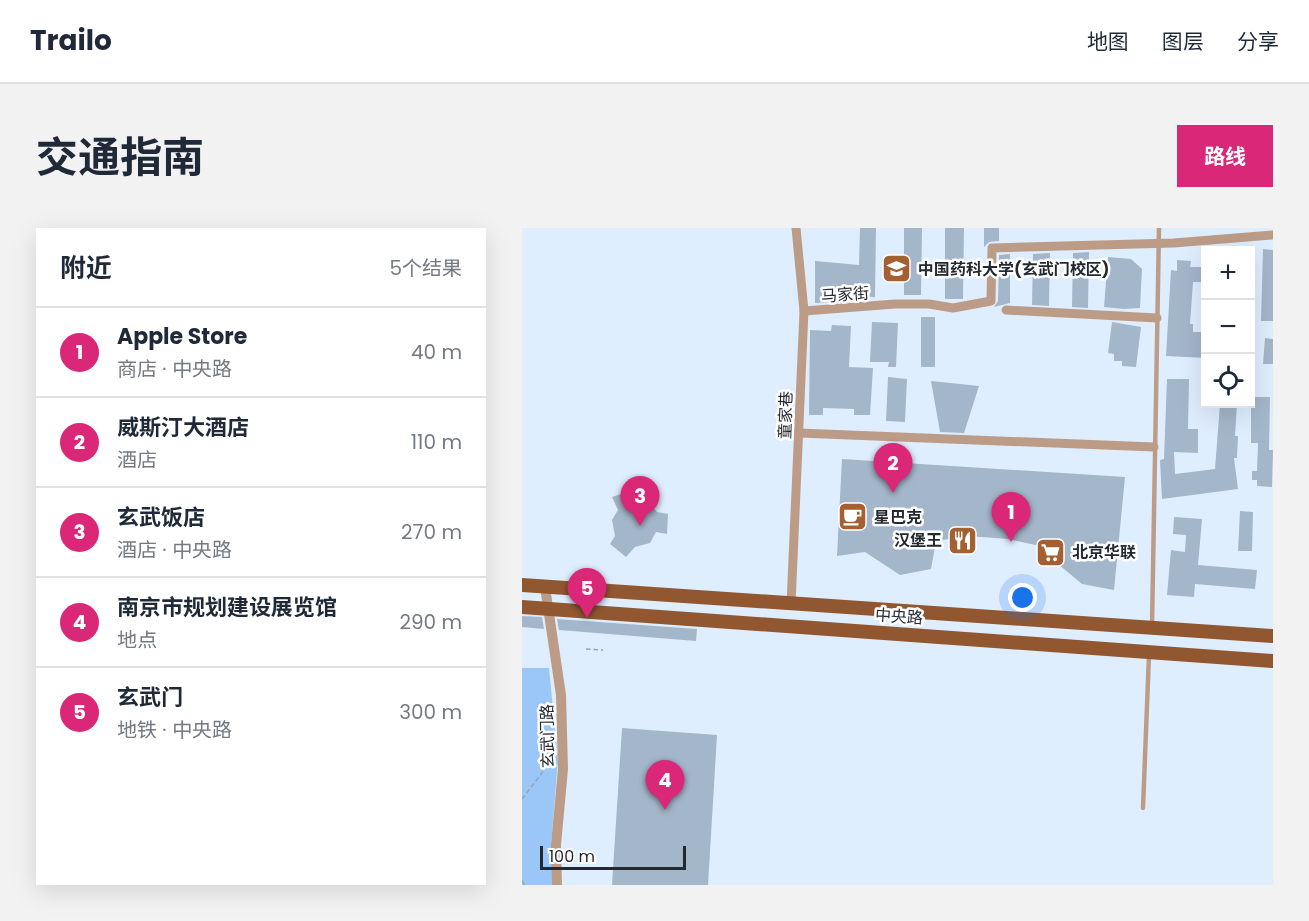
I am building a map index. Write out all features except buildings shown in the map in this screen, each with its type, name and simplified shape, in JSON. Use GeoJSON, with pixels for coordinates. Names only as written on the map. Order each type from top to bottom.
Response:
{"type":"FeatureCollection","features":[{"type":"Feature","properties":{"kind":"main road","name":"中央路"},"geometry":{"type":"LineString","coordinates":[[522,585],[1273,636]]}},
{"type":"Feature","properties":{"kind":"main road","name":"中央路"},"geometry":{"type":"LineString","coordinates":[[522,607],[1273,661]]}},
{"type":"Feature","properties":{"kind":"street","name":"童家巷"},"geometry":{"type":"LineString","coordinates":[[791,604],[804,311],[796,228]]}},
{"type":"Feature","properties":{"kind":"street"},"geometry":{"type":"LineString","coordinates":[[1159,244],[1273,235]]}},
{"type":"Feature","properties":{"kind":"street","name":"马家街"},"geometry":{"type":"LineString","coordinates":[[804,311],[895,304],[929,304],[953,308],[991,301],[992,248],[1159,244]]}},
{"type":"Feature","properties":{"kind":"street"},"geometry":{"type":"LineString","coordinates":[[1006,310],[1157,318]]}},
{"type":"Feature","properties":{"kind":"street"},"geometry":{"type":"LineString","coordinates":[[799,433],[1154,447]]}},
{"type":"Feature","properties":{"kind":"street","name":"玄武门路"},"geometry":{"type":"LineString","coordinates":[[545,587],[561,695],[563,746],[556,845],[557,885]]}},
{"type":"Feature","properties":{"kind":"lane"},"geometry":{"type":"LineString","coordinates":[[1152,628],[1159,228]]}},
{"type":"Feature","properties":{"kind":"lane"},"geometry":{"type":"LineString","coordinates":[[1143,808],[1149,652]]}},
{"type":"Feature","properties":{"kind":"path"},"geometry":{"type":"LineString","coordinates":[[586,649],[603,650]]}},
{"type":"Feature","properties":{"kind":"path"},"geometry":{"type":"LineString","coordinates":[[522,799],[563,746]]}},
{"type":"Feature","properties":{"kind":"path"},"geometry":{"type":"LineString","coordinates":[[522,881],[525,885]]}},
{"type":"Feature","properties":{"kind":"shaded area"},"geometry":{"type":"Polygon","coordinates":[[[522,668],[549,668],[558,760],[551,847],[554,885],[522,885],[522,668]]]}},
{"type":"Feature","properties":{"kind":"place","name":"中国药科大学(玄武门校区)"},"geometry":{"type":"Point","coordinates":[897,269]}},
{"type":"Feature","properties":{"kind":"place","name":"威斯汀大酒店"},"geometry":{"type":"Point","coordinates":[893,493]}},
{"type":"Feature","properties":{"kind":"place","name":"星巴克"},"geometry":{"type":"Point","coordinates":[853,517]}},
{"type":"Feature","properties":{"kind":"place","name":"玄武饭店"},"geometry":{"type":"Point","coordinates":[640,526]}},
{"type":"Feature","properties":{"kind":"place","name":"汉堡王"},"geometry":{"type":"Point","coordinates":[963,540]}},
{"type":"Feature","properties":{"kind":"place","name":"Apple Store"},"geometry":{"type":"Point","coordinates":[1011,542]}},
{"type":"Feature","properties":{"kind":"place","name":"北京华联"},"geometry":{"type":"Point","coordinates":[1051,552]}},
{"type":"Feature","properties":{"kind":"place","name":"玄武门"},"geometry":{"type":"Point","coordinates":[587,618]}},
{"type":"Feature","properties":{"kind":"place","name":"南京市规划建设展览馆"},"geometry":{"type":"Point","coordinates":[665,810]}}]}
